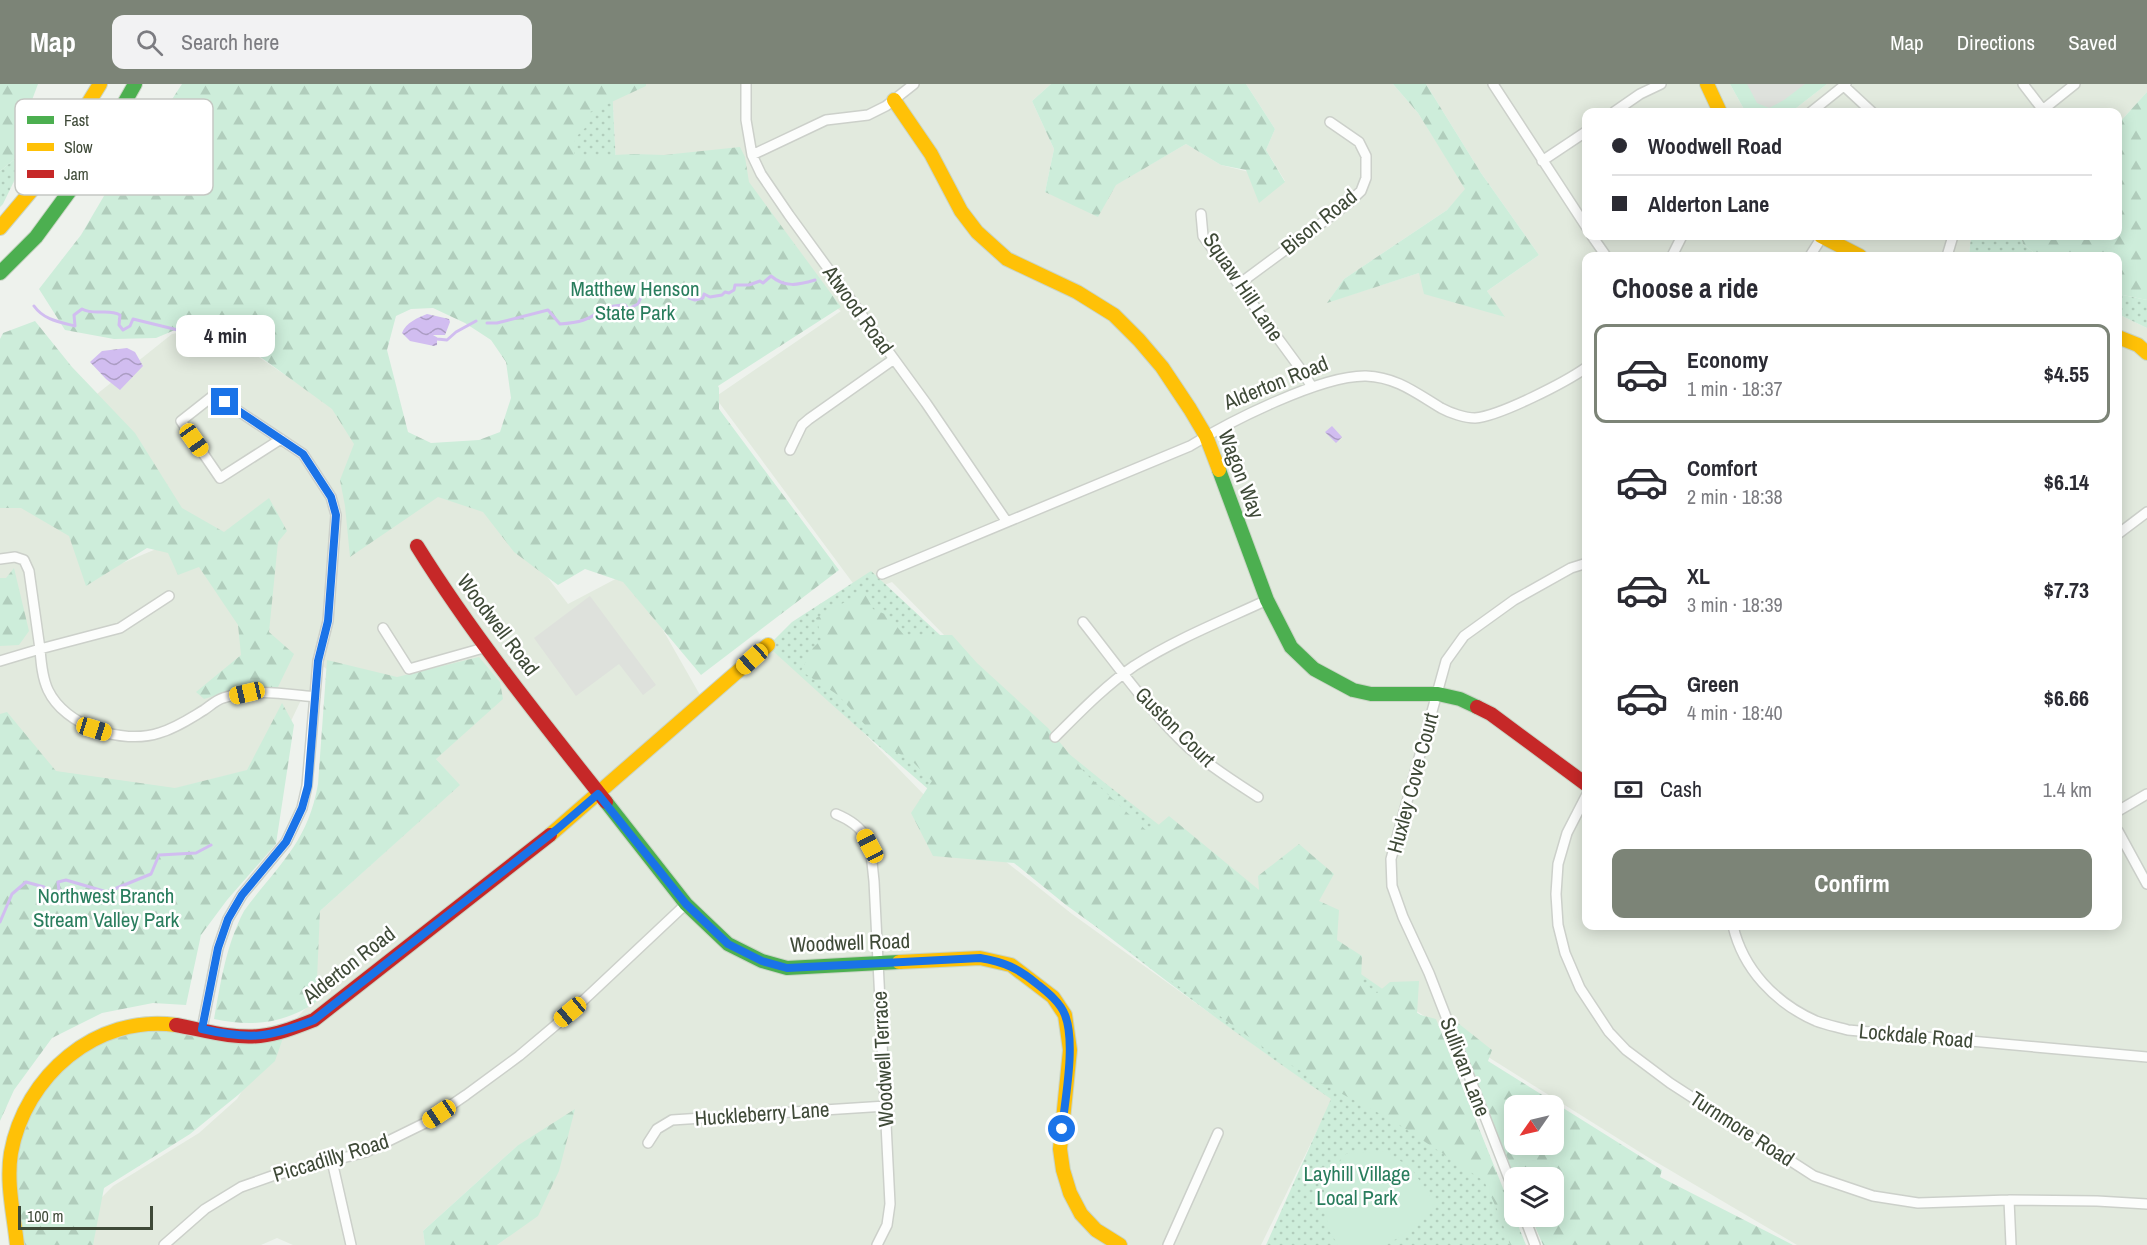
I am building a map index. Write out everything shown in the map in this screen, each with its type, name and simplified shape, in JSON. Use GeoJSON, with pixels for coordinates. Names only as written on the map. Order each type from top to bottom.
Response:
{"type":"FeatureCollection","features":[{"type":"Feature","properties":{"kind":"main road"},"geometry":{"type":"LineString","coordinates":[[91,99],[100,84]]}},
{"type":"Feature","properties":{"kind":"main road"},"geometry":{"type":"LineString","coordinates":[[128,99],[135,84]]}},
{"type":"Feature","properties":{"kind":"main road"},"geometry":{"type":"LineString","coordinates":[[1697,84],[1702,93],[1717,108]]}},
{"type":"Feature","properties":{"kind":"main road"},"geometry":{"type":"LineString","coordinates":[[1707,84],[1718,108]]}},
{"type":"Feature","properties":{"kind":"main road","name":"Wagon Way"},"geometry":{"type":"LineString","coordinates":[[894,100],[931,154],[960,211],[977,232],[1007,259],[1077,292],[1114,315],[1139,339],[1162,367],[1206,436],[1267,600],[1291,647],[1314,669],[1335,682],[1371,694],[1438,694],[1460,699],[1491,714],[1582,781]]}},
{"type":"Feature","properties":{"kind":"main road"},"geometry":{"type":"LineString","coordinates":[[0,228],[27,195]]}},
{"type":"Feature","properties":{"kind":"main road"},"geometry":{"type":"LineString","coordinates":[[0,273],[36,237],[67,195]]}},
{"type":"Feature","properties":{"kind":"main road"},"geometry":{"type":"LineString","coordinates":[[1830,240],[1852,252]]}},
{"type":"Feature","properties":{"kind":"main road"},"geometry":{"type":"LineString","coordinates":[[2122,339],[2138,345],[2147,353]]}},
{"type":"Feature","properties":{"kind":"main road","name":"Woodwell Road"},"geometry":{"type":"LineString","coordinates":[[417,546],[440,584],[598,794],[686,904],[728,944],[762,961],[787,968],[980,958],[999,961],[1011,965],[1053,997],[1065,1015],[1070,1050],[1060,1149],[1065,1180],[1077,1207],[1094,1229],[1120,1245]]}},
{"type":"Feature","properties":{"kind":"main road","name":"Alderton Road"},"geometry":{"type":"LineString","coordinates":[[17,1245],[11,1190],[11,1155],[18,1123],[47,1077],[64,1059],[84,1044],[122,1027],[149,1023],[248,1037],[285,1032],[314,1020],[556,830],[768,645]]}},
{"type":"Feature","properties":{"kind":"street","name":"Atwood Road"},"geometry":{"type":"LineString","coordinates":[[746,84],[746,120],[753,155],[761,174],[894,359],[1006,522]]}},
{"type":"Feature","properties":{"kind":"street"},"geometry":{"type":"LineString","coordinates":[[753,155],[826,120],[868,115],[886,106],[914,84]]}},
{"type":"Feature","properties":{"kind":"street"},"geometry":{"type":"LineString","coordinates":[[1493,84],[1582,221]]}},
{"type":"Feature","properties":{"kind":"street"},"geometry":{"type":"LineString","coordinates":[[1620,108],[1640,94],[1662,84]]}},
{"type":"Feature","properties":{"kind":"street"},"geometry":{"type":"LineString","coordinates":[[2023,84],[2040,108]]}},
{"type":"Feature","properties":{"kind":"street"},"geometry":{"type":"LineString","coordinates":[[2046,108],[2075,84]]}},
{"type":"Feature","properties":{"kind":"street"},"geometry":{"type":"LineString","coordinates":[[1816,108],[1845,85],[1868,108]]}},
{"type":"Feature","properties":{"kind":"street","name":"Bison Road"},"geometry":{"type":"LineString","coordinates":[[1239,284],[1346,205],[1361,191],[1366,177],[1366,156],[1359,142],[1330,122]]}},
{"type":"Feature","properties":{"kind":"street"},"geometry":{"type":"LineString","coordinates":[[1542,161],[1582,134]]}},
{"type":"Feature","properties":{"kind":"street","name":"Squaw Hill Lane"},"geometry":{"type":"LineString","coordinates":[[1201,214],[1203,236],[1302,370],[1312,387]]}},
{"type":"Feature","properties":{"kind":"street"},"geometry":{"type":"LineString","coordinates":[[790,450],[802,425],[894,359]]}},
{"type":"Feature","properties":{"kind":"street","name":"Alderton Road"},"geometry":{"type":"LineString","coordinates":[[882,574],[1190,446],[1226,424],[1312,387],[1351,376],[1384,378],[1400,383],[1443,409],[1474,418],[1493,414],[1582,370]]}},
{"type":"Feature","properties":{"kind":"street"},"geometry":{"type":"LineString","coordinates":[[202,1029],[218,948],[228,919],[242,895],[286,842],[302,808],[308,786],[318,661],[328,621],[336,515],[331,497],[303,454],[281,439],[214,395],[181,421],[220,478],[281,439]]}},
{"type":"Feature","properties":{"kind":"street"},"geometry":{"type":"LineString","coordinates":[[2122,531],[2146,515]]}},
{"type":"Feature","properties":{"kind":"street"},"geometry":{"type":"LineString","coordinates":[[0,560],[15,557],[24,560],[29,571],[41,664],[48,689],[56,702],[75,720],[115,735],[138,738],[176,728],[222,698],[247,693],[297,694],[315,697]]}},
{"type":"Feature","properties":{"kind":"street","name":"Huxley Cove Court"},"geometry":{"type":"LineString","coordinates":[[1429,973],[1403,917],[1392,886],[1391,859],[1446,661],[1464,636],[1514,600],[1571,568],[1582,565]]}},
{"type":"Feature","properties":{"kind":"street"},"geometry":{"type":"LineString","coordinates":[[0,661],[120,628],[169,596]]}},
{"type":"Feature","properties":{"kind":"street"},"geometry":{"type":"LineString","coordinates":[[1054,737],[1124,674],[1183,638],[1267,600]]}},
{"type":"Feature","properties":{"kind":"street","name":"Guston Court"},"geometry":{"type":"LineString","coordinates":[[1083,622],[1157,714],[1191,749],[1258,797]]}},
{"type":"Feature","properties":{"kind":"street"},"geometry":{"type":"LineString","coordinates":[[383,628],[409,669],[487,647]]}},
{"type":"Feature","properties":{"kind":"street"},"geometry":{"type":"LineString","coordinates":[[2122,809],[2147,794]]}},
{"type":"Feature","properties":{"kind":"street","name":"Turnmore Road"},"geometry":{"type":"LineString","coordinates":[[1582,804],[1567,833],[1558,864],[1556,894],[1558,926],[1564,953],[1580,988],[1597,1017],[1626,1050],[1670,1083],[1814,1176],[1873,1196],[1917,1203],[2009,1200],[2147,1204]]}},
{"type":"Feature","properties":{"kind":"street","name":"Woodwell Terrace"},"geometry":{"type":"LineString","coordinates":[[836,814],[860,827],[870,846],[890,1204],[887,1226],[877,1245]]}},
{"type":"Feature","properties":{"kind":"street"},"geometry":{"type":"LineString","coordinates":[[2122,838],[2147,884]]}},
{"type":"Feature","properties":{"kind":"street","name":"Piccadilly Road"},"geometry":{"type":"LineString","coordinates":[[164,1245],[205,1209],[241,1187],[272,1176],[366,1152],[426,1123],[519,1056],[686,904]]}},
{"type":"Feature","properties":{"kind":"street","name":"Lockdale Road"},"geometry":{"type":"LineString","coordinates":[[1734,930],[1744,958],[1762,984],[1781,1000],[1817,1022],[1848,1030],[2147,1057]]}},
{"type":"Feature","properties":{"kind":"street","name":"Sullivan Lane"},"geometry":{"type":"LineString","coordinates":[[1429,973],[1504,1167]]}},
{"type":"Feature","properties":{"kind":"street","name":"Huckleberry Lane"},"geometry":{"type":"LineString","coordinates":[[648,1143],[657,1129],[672,1120],[886,1106]]}},
{"type":"Feature","properties":{"kind":"street"},"geometry":{"type":"LineString","coordinates":[[1168,1245],[1218,1133]]}},
{"type":"Feature","properties":{"kind":"street"},"geometry":{"type":"LineString","coordinates":[[333,1161],[351,1245]]}},
{"type":"Feature","properties":{"kind":"street"},"geometry":{"type":"LineString","coordinates":[[2009,1200],[2011,1245]]}},
{"type":"Feature","properties":{"kind":"street"},"geometry":{"type":"LineString","coordinates":[[1528,1227],[1535,1245]]}},
{"type":"Feature","properties":{"kind":"shaded area"},"geometry":{"type":"Polygon","coordinates":[[[612,84],[1051,84],[1032,101],[1054,149],[1045,192],[1115,185],[1186,144],[1221,165],[1285,181],[1266,150],[1275,129],[1246,84],[1393,84],[1418,113],[1466,189],[1447,210],[1344,279],[1328,302],[1419,273],[1504,317],[1487,291],[1539,255],[1481,173],[1426,84],[1730,84],[1743,108],[1582,108],[1582,240],[1971,240],[1969,252],[1582,252],[1582,930],[2122,930],[2122,316],[2147,328],[2147,1245],[1797,1245],[1564,1105],[1564,1095],[1549,1095],[1493,1060],[1343,964],[1227,882],[1054,747],[892,582],[861,594],[715,397],[841,311],[616,165],[612,84]]]}},
{"type":"Feature","properties":{"kind":"shaded area"},"geometry":{"type":"Polygon","coordinates":[[[1747,84],[1805,84],[1769,108],[1757,103],[1747,84]]]}},
{"type":"Feature","properties":{"kind":"shaded area"},"geometry":{"type":"Polygon","coordinates":[[[1827,84],[2147,84],[2147,92],[2122,120],[2122,108],[1796,108],[1827,84]]]}},
{"type":"Feature","properties":{"kind":"shaded area"},"geometry":{"type":"Polygon","coordinates":[[[213,326],[344,415],[432,460],[497,511],[568,604],[625,574],[663,630],[704,702],[768,645],[779,646],[932,803],[1072,914],[1275,1060],[1334,1096],[1261,1245],[497,1245],[508,1237],[517,1146],[423,1231],[425,1245],[293,1245],[277,1238],[261,1245],[82,1245],[98,1201],[113,1186],[199,1133],[237,1099],[266,1052],[314,999],[320,911],[459,785],[436,759],[318,662],[315,697],[301,700],[264,778],[201,803],[49,785],[0,726],[0,487],[73,527],[94,575],[161,547],[97,394],[172,334],[213,326]]]}},
{"type":"Feature","properties":{"kind":"shaded area"},"geometry":{"type":"Polygon","coordinates":[[[590,596],[656,685],[643,695],[619,664],[576,696],[534,638],[590,596]]]}},
{"type":"Feature","properties":{"kind":"green space"},"geometry":{"type":"Polygon","coordinates":[[[0,84],[38,84],[32,99],[15,99],[15,159],[0,171],[0,84]]]}},
{"type":"Feature","properties":{"kind":"green space","name":"Matthew Henson State Park"},"geometry":{"type":"Polygon","coordinates":[[[182,84],[646,84],[588,113],[587,126],[575,138],[574,157],[664,155],[740,147],[745,157],[749,182],[841,307],[718,386],[719,409],[839,570],[701,675],[623,582],[585,569],[558,585],[514,552],[483,512],[438,497],[350,557],[340,480],[354,444],[332,409],[222,329],[182,327],[156,338],[114,339],[65,330],[39,289],[81,235],[105,195],[213,195],[213,99],[172,99],[182,84]],[[433,308],[411,309],[396,316],[387,350],[408,432],[431,443],[479,440],[500,432],[511,398],[506,362],[491,340],[465,323],[433,308]]]}},
{"type":"Feature","properties":{"kind":"green space"},"geometry":{"type":"Polygon","coordinates":[[[612,84],[616,165],[574,166],[544,123],[612,84]]]}},
{"type":"Feature","properties":{"kind":"green space"},"geometry":{"type":"Polygon","coordinates":[[[1051,84],[1246,84],[1275,129],[1266,150],[1285,182],[1259,203],[1246,170],[1221,165],[1186,144],[1116,185],[1098,217],[1045,192],[1054,149],[1032,101],[1051,84]]]}},
{"type":"Feature","properties":{"kind":"green space"},"geometry":{"type":"Polygon","coordinates":[[[1393,84],[1426,84],[1481,173],[1539,255],[1487,291],[1505,317],[1424,294],[1419,273],[1327,303],[1344,279],[1447,210],[1465,189],[1418,113],[1393,84]]]}},
{"type":"Feature","properties":{"kind":"green space"},"geometry":{"type":"Polygon","coordinates":[[[1730,84],[1827,84],[1796,108],[1743,108],[1730,84]]]}},
{"type":"Feature","properties":{"kind":"green space"},"geometry":{"type":"Polygon","coordinates":[[[2147,92],[2147,300],[2122,295],[2122,252],[2033,252],[2023,244],[2022,240],[2122,240],[2122,120],[2147,92]]]}},
{"type":"Feature","properties":{"kind":"green space"},"geometry":{"type":"Polygon","coordinates":[[[15,159],[15,179],[0,207],[0,171],[15,159]]]}},
{"type":"Feature","properties":{"kind":"green space"},"geometry":{"type":"Polygon","coordinates":[[[1971,240],[2022,240],[2023,244],[2033,252],[1969,252],[1971,240]]]}},
{"type":"Feature","properties":{"kind":"green space"},"geometry":{"type":"Polygon","coordinates":[[[2122,295],[2147,300],[2147,328],[2122,316],[2122,295]]]}},
{"type":"Feature","properties":{"kind":"green space"},"geometry":{"type":"Polygon","coordinates":[[[35,321],[72,367],[135,433],[182,508],[224,532],[269,498],[287,531],[278,542],[269,632],[294,654],[278,687],[240,688],[204,699],[196,692],[241,655],[238,625],[199,567],[178,575],[168,553],[147,548],[86,586],[69,536],[21,508],[0,508],[0,339],[3,333],[35,321]]]}},
{"type":"Feature","properties":{"kind":"green space"},"geometry":{"type":"Polygon","coordinates":[[[14,568],[29,631],[19,645],[0,646],[0,578],[6,578],[14,568]]]}},
{"type":"Feature","properties":{"kind":"green space","name":"Layhill Village Local Park"},"geometry":{"type":"Polygon","coordinates":[[[871,571],[1063,749],[1105,783],[1320,946],[1438,1027],[1504,1190],[1504,1227],[1519,1227],[1526,1245],[1266,1245],[1331,1099],[1185,995],[1114,941],[975,829],[839,711],[768,646],[792,622],[871,571]]]}},
{"type":"Feature","properties":{"kind":"green space"},"geometry":{"type":"Polygon","coordinates":[[[865,591],[873,609],[887,615],[904,635],[952,635],[977,663],[1048,728],[1085,773],[1149,833],[1169,816],[1259,890],[1258,876],[1299,844],[1334,874],[1319,901],[1339,910],[1337,940],[1362,956],[1361,981],[1377,993],[1390,982],[1419,981],[1417,1014],[1436,1019],[1504,1194],[1504,1227],[1517,1227],[1524,1245],[1510,1245],[1484,1181],[1392,1120],[1323,1084],[1271,1053],[1066,905],[1014,863],[933,856],[911,813],[932,781],[910,759],[885,747],[838,695],[801,671],[813,648],[822,639],[816,618],[865,591]]]}},
{"type":"Feature","properties":{"kind":"green space"},"geometry":{"type":"Polygon","coordinates":[[[479,657],[500,682],[503,699],[436,759],[460,785],[320,911],[316,1002],[292,1015],[267,1022],[241,1023],[214,1019],[225,964],[244,911],[290,853],[307,822],[313,805],[318,784],[327,660],[397,677],[479,657]]]}},
{"type":"Feature","properties":{"kind":"green space","name":"Northwest Branch Stream Valley Park"},"geometry":{"type":"Polygon","coordinates":[[[282,703],[294,725],[276,844],[227,900],[201,935],[186,1005],[153,1003],[102,1013],[52,1038],[14,1090],[0,1121],[0,714],[7,712],[56,771],[175,788],[247,770],[282,703]]]}},
{"type":"Feature","properties":{"kind":"green space"},"geometry":{"type":"Polygon","coordinates":[[[1449,1016],[1492,1050],[1488,1061],[1542,1095],[1504,1095],[1504,1150],[1449,1016]]]}},
{"type":"Feature","properties":{"kind":"green space"},"geometry":{"type":"Polygon","coordinates":[[[122,1027],[285,1032],[275,1061],[238,1095],[190,1134],[104,1188],[93,1245],[17,1245],[11,1190],[18,1123],[64,1059],[122,1027]]]}},
{"type":"Feature","properties":{"kind":"green space"},"geometry":{"type":"Polygon","coordinates":[[[575,1109],[559,1171],[538,1216],[497,1245],[425,1245],[423,1231],[517,1146],[575,1109]]]}},
{"type":"Feature","properties":{"kind":"green space"},"geometry":{"type":"Polygon","coordinates":[[[1564,1109],[1662,1170],[1660,1177],[1793,1245],[1543,1245],[1535,1227],[1564,1227],[1564,1167],[1511,1167],[1506,1155],[1564,1155],[1564,1109]]]}},
{"type":"Feature","properties":{"kind":"green space","name":"Layhill Village Local Park"},"geometry":{"type":"Polygon","coordinates":[[[1386,1151],[1411,1168],[1435,1203],[1433,1211],[1402,1236],[1385,1245],[1338,1245],[1328,1229],[1323,1181],[1346,1154],[1386,1151]]]}},
{"type":"Feature","properties":{"kind":"water"},"geometry":{"type":"Polygon","coordinates":[[[427,314],[449,319],[450,322],[445,335],[431,335],[437,340],[437,345],[434,346],[410,341],[402,333],[409,323],[427,314]]]}},
{"type":"Feature","properties":{"kind":"water"},"geometry":{"type":"Polygon","coordinates":[[[127,348],[135,352],[143,366],[120,390],[90,362],[102,351],[127,348]]]}},
{"type":"Feature","properties":{"kind":"water"},"geometry":{"type":"Polygon","coordinates":[[[1332,426],[1342,437],[1336,443],[1325,432],[1332,426]]]}},
{"type":"Feature","properties":{"kind":"waterway"},"geometry":{"type":"LineString","coordinates":[[670,292],[684,290],[689,298],[695,300],[703,298],[704,294],[710,297],[722,295],[725,292],[729,293],[734,290],[735,285],[749,285],[760,281],[763,283],[771,276],[787,284],[815,280]]}},
{"type":"Feature","properties":{"kind":"waterway"},"geometry":{"type":"LineString","coordinates":[[487,323],[497,323],[548,310],[560,324],[572,323],[589,318],[603,307],[625,305],[628,309],[638,304],[642,295]]}},
{"type":"Feature","properties":{"kind":"waterway"},"geometry":{"type":"LineString","coordinates":[[34,306],[47,317],[75,326],[74,315],[82,309],[92,312],[111,312],[120,315],[119,325],[123,330],[130,326],[133,319],[190,333],[195,329],[235,346],[245,333],[261,331],[267,349]]}},
{"type":"Feature","properties":{"kind":"waterway"},"geometry":{"type":"LineString","coordinates":[[430,335],[437,339],[447,340],[476,321]]}},
{"type":"Feature","properties":{"kind":"waterway"},"geometry":{"type":"LineString","coordinates":[[0,922],[12,894],[26,882],[44,887],[52,895],[59,891],[58,882],[66,880],[107,892],[151,874],[159,855],[196,853],[211,845]]}},
{"type":"Feature","properties":{"kind":"traffic: fast"},"geometry":{"type":"LineString","coordinates":[[127,99],[135,84]]}},
{"type":"Feature","properties":{"kind":"traffic: fast"},"geometry":{"type":"LineString","coordinates":[[0,273],[36,237],[67,195]]}},
{"type":"Feature","properties":{"kind":"traffic: fast"},"geometry":{"type":"LineString","coordinates":[[1219,470],[1267,600],[1291,647],[1314,669],[1353,690],[1371,694],[1438,694],[1460,699],[1477,707]]}},
{"type":"Feature","properties":{"kind":"traffic: fast"},"geometry":{"type":"LineString","coordinates":[[606,802],[686,904],[728,944],[762,961],[787,968],[899,962]]}},
{"type":"Feature","properties":{"kind":"traffic: slow"},"geometry":{"type":"LineString","coordinates":[[91,99],[100,84]]}},
{"type":"Feature","properties":{"kind":"traffic: slow"},"geometry":{"type":"LineString","coordinates":[[1707,84],[1718,108]]}},
{"type":"Feature","properties":{"kind":"traffic: slow"},"geometry":{"type":"LineString","coordinates":[[894,100],[931,154],[961,211],[977,232],[1007,259],[1077,292],[1114,315],[1139,340],[1162,367],[1190,409],[1206,436],[1219,470]]}},
{"type":"Feature","properties":{"kind":"traffic: slow"},"geometry":{"type":"LineString","coordinates":[[0,228],[28,195]]}},
{"type":"Feature","properties":{"kind":"traffic: slow"},"geometry":{"type":"LineString","coordinates":[[1829,240],[1852,252]]}},
{"type":"Feature","properties":{"kind":"traffic: slow"},"geometry":{"type":"LineString","coordinates":[[2122,339],[2138,345],[2147,353]]}},
{"type":"Feature","properties":{"kind":"traffic: slow"},"geometry":{"type":"LineString","coordinates":[[550,835],[768,645]]}},
{"type":"Feature","properties":{"kind":"traffic: slow"},"geometry":{"type":"LineString","coordinates":[[899,962],[980,958],[1011,965],[1053,997],[1065,1015],[1070,1050],[1060,1149],[1063,1170],[1070,1193],[1081,1214],[1096,1230],[1120,1245]]}},
{"type":"Feature","properties":{"kind":"traffic: slow"},"geometry":{"type":"LineString","coordinates":[[17,1245],[10,1187],[11,1153],[19,1125],[31,1099],[48,1076],[69,1056],[92,1040],[118,1030],[147,1024],[176,1025]]}},
{"type":"Feature","properties":{"kind":"traffic: jam"},"geometry":{"type":"LineString","coordinates":[[417,546],[484,645],[606,802]]}},
{"type":"Feature","properties":{"kind":"traffic: jam"},"geometry":{"type":"LineString","coordinates":[[1477,707],[1491,714],[1582,781]]}},
{"type":"Feature","properties":{"kind":"traffic: jam"},"geometry":{"type":"LineString","coordinates":[[176,1025],[218,1034],[250,1037],[281,1032],[314,1020],[550,835]]}},
{"type":"Feature","properties":{"kind":"route"},"geometry":{"type":"LineString","coordinates":[[225,402],[303,454],[331,497],[336,515],[328,621],[318,661],[308,786],[302,808],[286,842],[242,895],[228,919],[218,948],[202,1029],[248,1037],[266,1036],[285,1032],[314,1020],[556,830],[598,794],[686,904],[728,944],[762,961],[787,968],[980,958],[1011,965],[1029,977],[1053,997],[1065,1015],[1070,1050],[1062,1129]]}}]}
